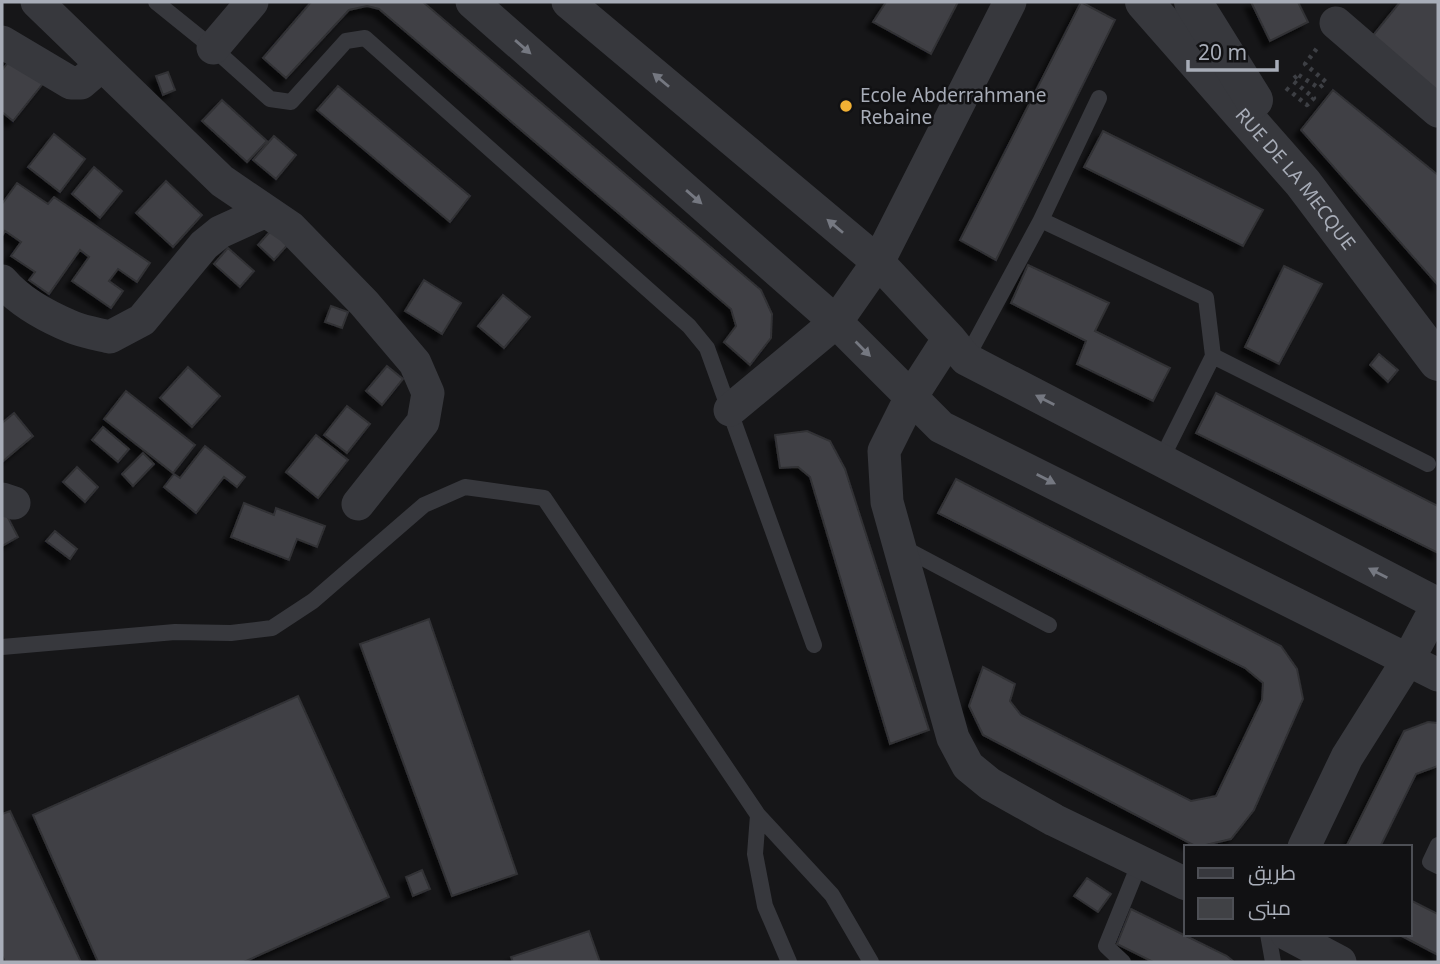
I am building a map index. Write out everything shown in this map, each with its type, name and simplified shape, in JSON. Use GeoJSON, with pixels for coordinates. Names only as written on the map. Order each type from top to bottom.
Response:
{"type":"FeatureCollection","features":[{"type":"Feature","properties":{"kind":"street"},"geometry":{"type":"LineString","coordinates":[[37,2],[222,181],[291,228],[364,303],[415,363],[428,393],[423,422],[358,504]]}},
{"type":"Feature","properties":{"kind":"street"},"geometry":{"type":"LineString","coordinates":[[214,48],[252,2]]}},
{"type":"Feature","properties":{"kind":"street"},"geometry":{"type":"LineString","coordinates":[[472,2],[836,323],[941,427],[1438,675]]}},
{"type":"Feature","properties":{"kind":"street"},"geometry":{"type":"LineString","coordinates":[[568,2],[878,262],[958,349],[1161,460],[1438,604],[1408,660],[1347,757],[1305,845]]}},
{"type":"Feature","properties":{"kind":"street"},"geometry":{"type":"LineString","coordinates":[[730,410],[836,323],[878,262],[1010,2]]}},
{"type":"Feature","properties":{"kind":"street","name":"RUE DE LA MECQUE"},"geometry":{"type":"LineString","coordinates":[[1144,2],[1303,183],[1438,362]]}},
{"type":"Feature","properties":{"kind":"street"},"geometry":{"type":"LineString","coordinates":[[1194,2],[1303,183]]}},
{"type":"Feature","properties":{"kind":"street"},"geometry":{"type":"LineString","coordinates":[[1336,23],[1438,111]]}},
{"type":"Feature","properties":{"kind":"street"},"geometry":{"type":"LineString","coordinates":[[2,42],[71,83],[81,83],[102,65]]}},
{"type":"Feature","properties":{"kind":"street"},"geometry":{"type":"LineString","coordinates":[[2,281],[10,290],[42,312],[73,327],[110,337],[142,320],[204,245],[220,232],[266,211]]}},
{"type":"Feature","properties":{"kind":"street"},"geometry":{"type":"LineString","coordinates":[[958,349],[911,397],[884,451],[887,502],[953,738],[968,766],[990,784],[1054,820],[1184,883]]}},
{"type":"Feature","properties":{"kind":"street"},"geometry":{"type":"LineString","coordinates":[[1291,936],[1340,962]]}},
{"type":"Feature","properties":{"kind":"lane"},"geometry":{"type":"LineString","coordinates":[[156,2],[214,48],[270,99],[292,102],[346,41],[365,38],[689,326],[707,348],[814,645]]}},
{"type":"Feature","properties":{"kind":"lane"},"geometry":{"type":"LineString","coordinates":[[958,349],[1041,220],[1099,98]]}},
{"type":"Feature","properties":{"kind":"lane"},"geometry":{"type":"LineString","coordinates":[[1041,220],[1206,299],[1213,356],[1161,460]]}},
{"type":"Feature","properties":{"kind":"lane"},"geometry":{"type":"LineString","coordinates":[[1213,356],[1428,464]]}},
{"type":"Feature","properties":{"kind":"lane"},"geometry":{"type":"LineString","coordinates":[[2,647],[175,632],[231,633],[272,628],[313,601],[424,505],[465,487],[544,498],[758,816],[832,895],[871,962]]}},
{"type":"Feature","properties":{"kind":"lane"},"geometry":{"type":"LineString","coordinates":[[900,546],[1049,625]]}},
{"type":"Feature","properties":{"kind":"lane"},"geometry":{"type":"LineString","coordinates":[[758,816],[755,854],[765,906],[789,962]]}},
{"type":"Feature","properties":{"kind":"lane"},"geometry":{"type":"LineString","coordinates":[[1438,845],[1430,862],[1438,866]]}},
{"type":"Feature","properties":{"kind":"lane"},"geometry":{"type":"LineString","coordinates":[[1123,962],[1106,946],[1140,862]]}},
{"type":"Feature","properties":{"kind":"lane"},"geometry":{"type":"LineString","coordinates":[[1268,936],[1273,962]]}},
{"type":"Feature","properties":{"kind":"path"},"geometry":{"type":"LineString","coordinates":[[1264,116],[1286,88],[1307,105],[1314,98],[1292,80],[1297,74],[1319,88],[1326,82],[1305,64],[1336,23]]}},
{"type":"Feature","properties":{"kind":"building"},"geometry":{"type":"Polygon","coordinates":[[[311,2],[423,2],[761,290],[772,314],[771,338],[750,365],[724,342],[736,326],[731,309],[379,9],[367,6],[349,10],[286,78],[263,58],[311,2]]]}},
{"type":"Feature","properties":{"kind":"building"},"geometry":{"type":"Polygon","coordinates":[[[886,2],[958,2],[931,54],[873,22],[886,2]]]}},
{"type":"Feature","properties":{"kind":"building"},"geometry":{"type":"Polygon","coordinates":[[[1081,2],[1115,20],[996,260],[960,240],[1081,2]]]}},
{"type":"Feature","properties":{"kind":"building"},"geometry":{"type":"Polygon","coordinates":[[[1251,2],[1298,2],[1308,22],[1270,41],[1251,2]]]}},
{"type":"Feature","properties":{"kind":"building"},"geometry":{"type":"Polygon","coordinates":[[[1400,2],[1438,2],[1438,94],[1370,39],[1400,2]]]}},
{"type":"Feature","properties":{"kind":"building"},"geometry":{"type":"Polygon","coordinates":[[[13,56],[45,81],[13,121],[2,112],[2,70],[13,56]]]}},
{"type":"Feature","properties":{"kind":"building"},"geometry":{"type":"Polygon","coordinates":[[[168,72],[175,90],[163,95],[156,76],[168,72]]]}},
{"type":"Feature","properties":{"kind":"building"},"geometry":{"type":"Polygon","coordinates":[[[338,86],[470,196],[450,222],[317,110],[338,86]]]}},
{"type":"Feature","properties":{"kind":"building"},"geometry":{"type":"Polygon","coordinates":[[[1333,90],[1438,175],[1438,285],[1301,130],[1333,90]]]}},
{"type":"Feature","properties":{"kind":"building"},"geometry":{"type":"Polygon","coordinates":[[[222,100],[267,141],[247,162],[202,121],[222,100]]]}},
{"type":"Feature","properties":{"kind":"building"},"geometry":{"type":"Polygon","coordinates":[[[1103,131],[1263,210],[1243,246],[1084,167],[1103,131]]]}},
{"type":"Feature","properties":{"kind":"building"},"geometry":{"type":"Polygon","coordinates":[[[54,134],[85,159],[60,192],[28,167],[54,134]]]}},
{"type":"Feature","properties":{"kind":"building"},"geometry":{"type":"Polygon","coordinates":[[[274,136],[296,155],[276,179],[253,160],[274,136]]]}},
{"type":"Feature","properties":{"kind":"building"},"geometry":{"type":"Polygon","coordinates":[[[94,167],[122,191],[100,218],[72,194],[94,167]]]}},
{"type":"Feature","properties":{"kind":"building"},"geometry":{"type":"Polygon","coordinates":[[[166,181],[202,215],[173,247],[136,213],[166,181]]]}},
{"type":"Feature","properties":{"kind":"building"},"geometry":{"type":"Polygon","coordinates":[[[17,183],[48,204],[54,197],[150,263],[137,282],[118,269],[109,281],[123,291],[111,308],[72,281],[89,257],[80,250],[49,294],[29,280],[35,272],[11,256],[21,242],[5,231],[2,236],[2,204],[17,183]]]}},
{"type":"Feature","properties":{"kind":"building"},"geometry":{"type":"Polygon","coordinates":[[[275,226],[291,241],[274,260],[258,245],[275,226]]]}},
{"type":"Feature","properties":{"kind":"building"},"geometry":{"type":"Polygon","coordinates":[[[228,248],[254,271],[240,287],[214,264],[228,248]]]}},
{"type":"Feature","properties":{"kind":"building"},"geometry":{"type":"Polygon","coordinates":[[[1028,265],[1109,303],[1095,331],[1170,368],[1153,401],[1077,364],[1086,341],[1011,303],[1028,265]]]}},
{"type":"Feature","properties":{"kind":"building"},"geometry":{"type":"Polygon","coordinates":[[[1284,266],[1322,284],[1279,364],[1245,347],[1284,266]]]}},
{"type":"Feature","properties":{"kind":"building"},"geometry":{"type":"Polygon","coordinates":[[[424,280],[461,303],[442,334],[405,311],[424,280]]]}},
{"type":"Feature","properties":{"kind":"building"},"geometry":{"type":"Polygon","coordinates":[[[503,295],[530,317],[504,348],[478,326],[503,295]]]}},
{"type":"Feature","properties":{"kind":"building"},"geometry":{"type":"Polygon","coordinates":[[[331,306],[348,312],[342,328],[325,322],[331,306]]]}},
{"type":"Feature","properties":{"kind":"building"},"geometry":{"type":"Polygon","coordinates":[[[1379,354],[1398,370],[1388,382],[1370,365],[1379,354]]]}},
{"type":"Feature","properties":{"kind":"building"},"geometry":{"type":"Polygon","coordinates":[[[387,366],[403,379],[382,405],[366,391],[387,366]]]}},
{"type":"Feature","properties":{"kind":"building"},"geometry":{"type":"Polygon","coordinates":[[[188,367],[220,396],[192,427],[160,398],[188,367]]]}},
{"type":"Feature","properties":{"kind":"building"},"geometry":{"type":"Polygon","coordinates":[[[126,391],[195,445],[173,473],[104,419],[126,391]]]}},
{"type":"Feature","properties":{"kind":"building"},"geometry":{"type":"Polygon","coordinates":[[[1216,393],[1438,506],[1438,553],[1196,433],[1216,393]]]}},
{"type":"Feature","properties":{"kind":"building"},"geometry":{"type":"Polygon","coordinates":[[[347,406],[370,424],[347,453],[324,435],[347,406]]]}},
{"type":"Feature","properties":{"kind":"building"},"geometry":{"type":"Polygon","coordinates":[[[14,413],[33,436],[2,462],[2,423],[14,413]]]}},
{"type":"Feature","properties":{"kind":"building"},"geometry":{"type":"Polygon","coordinates":[[[103,427],[129,449],[118,462],[92,440],[103,427]]]}},
{"type":"Feature","properties":{"kind":"building"},"geometry":{"type":"Polygon","coordinates":[[[807,431],[830,441],[845,469],[929,730],[890,744],[810,477],[798,467],[780,468],[775,435],[807,431]]]}},
{"type":"Feature","properties":{"kind":"building"},"geometry":{"type":"Polygon","coordinates":[[[316,435],[348,460],[318,498],[286,472],[316,435]]]}},
{"type":"Feature","properties":{"kind":"building"},"geometry":{"type":"Polygon","coordinates":[[[205,446],[245,477],[237,487],[224,477],[196,513],[164,487],[174,474],[180,478],[205,446]]]}},
{"type":"Feature","properties":{"kind":"building"},"geometry":{"type":"Polygon","coordinates":[[[143,453],[154,464],[133,486],[122,474],[143,453]]]}},
{"type":"Feature","properties":{"kind":"building"},"geometry":{"type":"Polygon","coordinates":[[[77,467],[98,487],[85,502],[63,482],[77,467]]]}},
{"type":"Feature","properties":{"kind":"building"},"geometry":{"type":"Polygon","coordinates":[[[956,479],[1281,646],[1297,669],[1303,699],[1254,810],[1231,839],[1193,845],[983,735],[969,706],[983,667],[1015,684],[1010,701],[1021,715],[1191,801],[1216,796],[1262,700],[1263,683],[1245,668],[938,513],[956,479]]]}},
{"type":"Feature","properties":{"kind":"building"},"geometry":{"type":"Polygon","coordinates":[[[244,503],[274,515],[276,508],[325,526],[317,547],[297,539],[289,560],[231,537],[244,503]]]}},
{"type":"Feature","properties":{"kind":"building"},"geometry":{"type":"Polygon","coordinates":[[[2,506],[18,537],[2,546],[2,506]]]}},
{"type":"Feature","properties":{"kind":"building"},"geometry":{"type":"Polygon","coordinates":[[[55,531],[77,549],[70,559],[46,541],[55,531]]]}},
{"type":"Feature","properties":{"kind":"building"},"geometry":{"type":"Polygon","coordinates":[[[429,619],[517,874],[452,896],[360,644],[429,619]]]}},
{"type":"Feature","properties":{"kind":"building"},"geometry":{"type":"Polygon","coordinates":[[[298,696],[389,897],[244,962],[98,962],[33,815],[298,696]]]}},
{"type":"Feature","properties":{"kind":"building"},"geometry":{"type":"Polygon","coordinates":[[[1428,722],[1438,723],[1438,766],[1416,774],[1381,845],[1347,845],[1404,731],[1428,722]]]}},
{"type":"Feature","properties":{"kind":"building"},"geometry":{"type":"Polygon","coordinates":[[[10,811],[81,962],[5,962],[2,956],[2,814],[10,811]]]}},
{"type":"Feature","properties":{"kind":"building"},"geometry":{"type":"Polygon","coordinates":[[[422,870],[430,889],[413,896],[406,877],[422,870]]]}},
{"type":"Feature","properties":{"kind":"building"},"geometry":{"type":"Polygon","coordinates":[[[1087,878],[1111,894],[1098,912],[1074,896],[1087,878]]]}},
{"type":"Feature","properties":{"kind":"building"},"geometry":{"type":"Polygon","coordinates":[[[1412,901],[1438,914],[1438,955],[1402,936],[1412,936],[1412,901]]]}},
{"type":"Feature","properties":{"kind":"building"},"geometry":{"type":"Polygon","coordinates":[[[1131,909],[1227,956],[1234,962],[1153,962],[1117,944],[1131,909]]]}},
{"type":"Feature","properties":{"kind":"building"},"geometry":{"type":"Polygon","coordinates":[[[589,931],[600,962],[513,962],[511,957],[589,931]]]}},
{"type":"Feature","properties":{"kind":"place","name":"Ecole Abderrahmane Rebaine"},"geometry":{"type":"Point","coordinates":[846,106]}}]}
